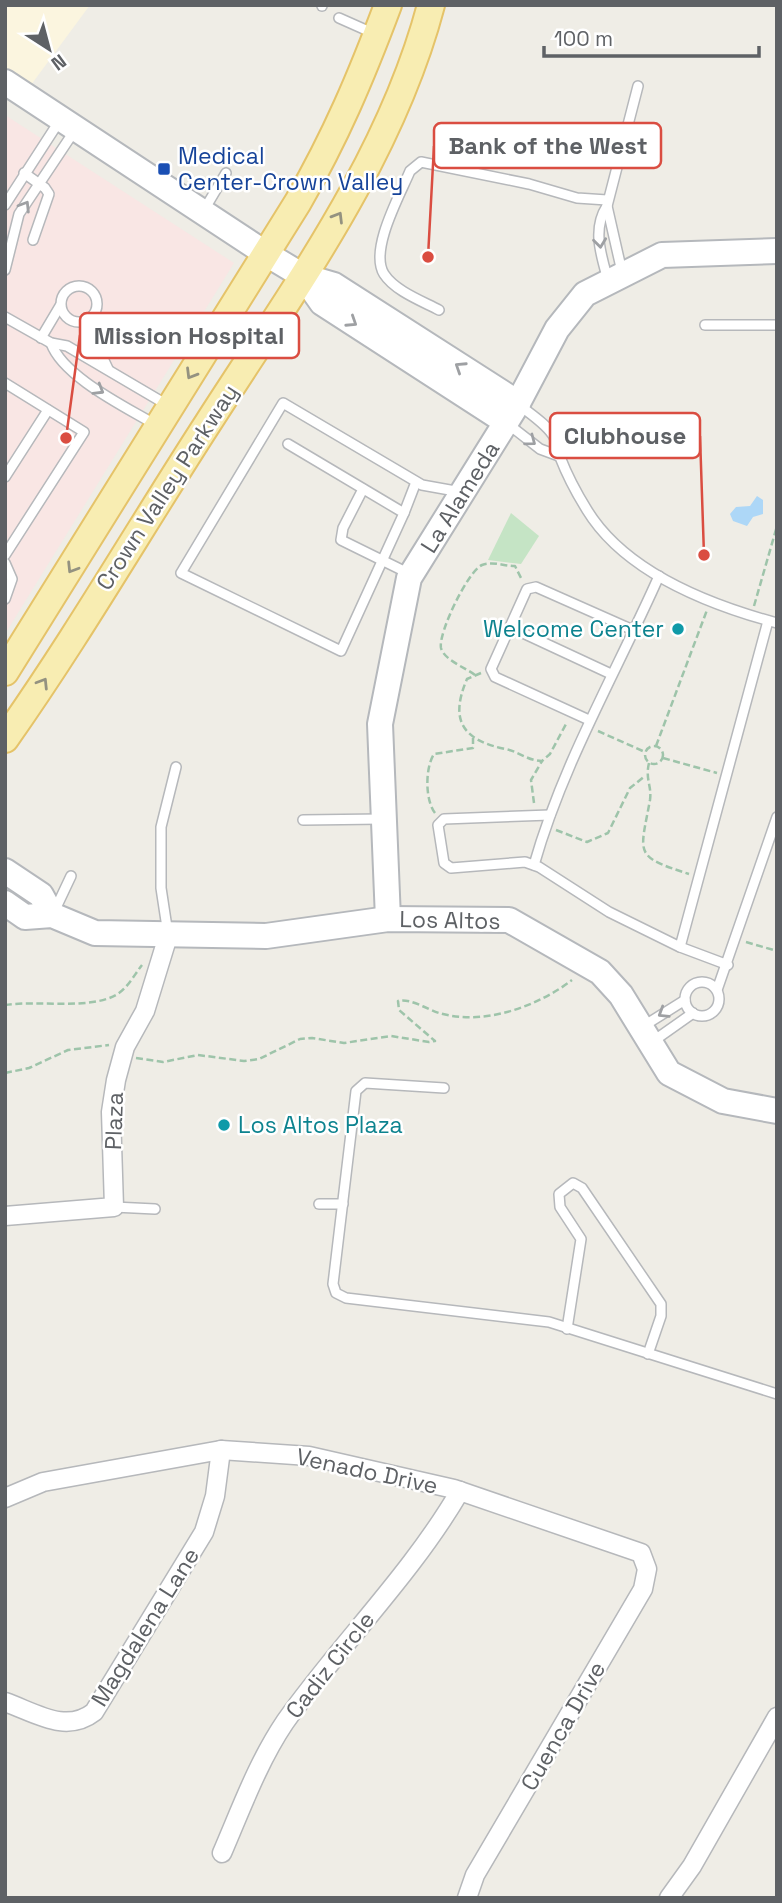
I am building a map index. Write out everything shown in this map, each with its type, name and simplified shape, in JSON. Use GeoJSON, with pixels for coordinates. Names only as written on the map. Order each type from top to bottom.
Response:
{"type":"FeatureCollection","features":[{"type":"Feature","properties":{"kind":"main road","name":"Crown Valley Parkway"},"geometry":{"type":"LineString","coordinates":[[5,672],[268,255],[334,139],[359,84],[387,5]]}},
{"type":"Feature","properties":{"kind":"main road","name":"Crown Valley Parkway"},"geometry":{"type":"LineString","coordinates":[[5,739],[303,276],[365,171],[395,113],[431,5]]}},
{"type":"Feature","properties":{"kind":"street"},"geometry":{"type":"LineString","coordinates":[[5,82],[268,255],[303,276],[334,285],[512,413]]}},
{"type":"Feature","properties":{"kind":"street","name":"La Alameda"},"geometry":{"type":"LineString","coordinates":[[388,919],[380,724],[411,575],[512,413],[557,329],[585,294],[662,255],[777,251]]}},
{"type":"Feature","properties":{"kind":"street","name":"Los Altos"},"geometry":{"type":"LineString","coordinates":[[5,872],[41,895],[52,915]]}},
{"type":"Feature","properties":{"kind":"street","name":"Los Altos"},"geometry":{"type":"LineString","coordinates":[[5,903],[25,917],[52,915],[95,933],[165,944],[266,936],[388,919],[509,920],[600,972],[621,995],[669,1073],[723,1101],[777,1111]]}},
{"type":"Feature","properties":{"kind":"street","name":"Plaza"},"geometry":{"type":"LineString","coordinates":[[114,1207],[111,1112],[124,1051],[145,1011],[165,944]]}},
{"type":"Feature","properties":{"kind":"street"},"geometry":{"type":"LineString","coordinates":[[5,1216],[114,1207]]}},
{"type":"Feature","properties":{"kind":"street","name":"Venado Drive"},"geometry":{"type":"LineString","coordinates":[[5,1498],[43,1482],[221,1450],[309,1455],[460,1491],[641,1553]]}},
{"type":"Feature","properties":{"kind":"street","name":"Magdalena Lane"},"geometry":{"type":"LineString","coordinates":[[5,1702],[68,1724],[82,1721],[94,1712],[204,1532],[215,1496],[221,1450]]}},
{"type":"Feature","properties":{"kind":"street","name":"Cadiz Circle"},"geometry":{"type":"LineString","coordinates":[[222,1853],[253,1779],[284,1724],[419,1556],[460,1491]]}},
{"type":"Feature","properties":{"kind":"street","name":"Cuenca Drive"},"geometry":{"type":"LineString","coordinates":[[467,1898],[475,1875],[643,1589],[647,1569],[641,1553]]}},
{"type":"Feature","properties":{"kind":"street"},"geometry":{"type":"LineString","coordinates":[[669,1898],[692,1866],[777,1717]]}},
{"type":"Feature","properties":{"kind":"lane"},"geometry":{"type":"LineString","coordinates":[[339,18],[377,35]]}},
{"type":"Feature","properties":{"kind":"lane"},"geometry":{"type":"LineString","coordinates":[[616,279],[598,236],[598,219],[607,203],[638,86]]}},
{"type":"Feature","properties":{"kind":"lane"},"geometry":{"type":"LineString","coordinates":[[5,205],[24,173],[69,124]]}},
{"type":"Feature","properties":{"kind":"lane"},"geometry":{"type":"LineString","coordinates":[[5,271],[19,214],[40,183],[69,124]]}},
{"type":"Feature","properties":{"kind":"lane"},"geometry":{"type":"LineString","coordinates":[[439,310],[404,291],[384,273],[379,247],[410,171],[421,162],[607,203]]}},
{"type":"Feature","properties":{"kind":"lane"},"geometry":{"type":"LineString","coordinates":[[24,173],[40,183],[49,194],[33,240]]}},
{"type":"Feature","properties":{"kind":"lane"},"geometry":{"type":"LineString","coordinates":[[203,213],[226,173]]}},
{"type":"Feature","properties":{"kind":"lane"},"geometry":{"type":"LineString","coordinates":[[607,203],[612,219],[616,279]]}},
{"type":"Feature","properties":{"kind":"lane"},"geometry":{"type":"LineString","coordinates":[[41,338],[66,290],[77,285],[85,286],[96,298],[92,330],[97,350],[111,373]]}},
{"type":"Feature","properties":{"kind":"lane"},"geometry":{"type":"LineString","coordinates":[[60,304],[65,316],[75,322],[88,319],[94,314]]}},
{"type":"Feature","properties":{"kind":"lane"},"geometry":{"type":"LineString","coordinates":[[5,317],[51,344],[67,346],[111,373],[165,417]]}},
{"type":"Feature","properties":{"kind":"lane"},"geometry":{"type":"LineString","coordinates":[[705,325],[777,325]]}},
{"type":"Feature","properties":{"kind":"lane"},"geometry":{"type":"LineString","coordinates":[[51,344],[54,353],[88,383],[165,417]]}},
{"type":"Feature","properties":{"kind":"lane"},"geometry":{"type":"LineString","coordinates":[[5,383],[84,432],[5,555]]}},
{"type":"Feature","properties":{"kind":"lane"},"geometry":{"type":"LineString","coordinates":[[416,482],[341,651],[181,573],[284,402],[416,482],[463,492]]}},
{"type":"Feature","properties":{"kind":"lane"},"geometry":{"type":"LineString","coordinates":[[5,477],[48,410]]}},
{"type":"Feature","properties":{"kind":"lane"},"geometry":{"type":"LineString","coordinates":[[512,413],[540,449],[559,456]]}},
{"type":"Feature","properties":{"kind":"lane"},"geometry":{"type":"LineString","coordinates":[[512,413],[553,434],[559,456],[587,510],[601,530],[659,576],[710,601],[773,622],[727,775],[680,947]]}},
{"type":"Feature","properties":{"kind":"lane"},"geometry":{"type":"LineString","coordinates":[[288,444],[404,513]]}},
{"type":"Feature","properties":{"kind":"lane"},"geometry":{"type":"LineString","coordinates":[[363,489],[343,528],[341,540],[411,575]]}},
{"type":"Feature","properties":{"kind":"lane"},"geometry":{"type":"LineString","coordinates":[[5,563],[12,579],[5,600]]}},
{"type":"Feature","properties":{"kind":"lane"},"geometry":{"type":"LineString","coordinates":[[534,865],[550,815],[587,723],[659,576]]}},
{"type":"Feature","properties":{"kind":"lane"},"geometry":{"type":"LineString","coordinates":[[587,723],[495,677],[491,668],[527,589],[536,587],[633,630]]}},
{"type":"Feature","properties":{"kind":"lane"},"geometry":{"type":"LineString","coordinates":[[510,627],[611,674]]}},
{"type":"Feature","properties":{"kind":"lane"},"geometry":{"type":"LineString","coordinates":[[165,944],[160,888],[161,827],[176,767]]}},
{"type":"Feature","properties":{"kind":"lane"},"geometry":{"type":"LineString","coordinates":[[550,815],[444,819],[439,825],[444,863],[451,868],[525,862],[534,865],[609,912],[680,947],[728,965]]}},
{"type":"Feature","properties":{"kind":"lane"},"geometry":{"type":"LineString","coordinates":[[646,1035],[693,1013],[704,1016],[718,1007],[717,990],[728,965],[777,817]]}},
{"type":"Feature","properties":{"kind":"lane"},"geometry":{"type":"LineString","coordinates":[[303,820],[384,819]]}},
{"type":"Feature","properties":{"kind":"lane"},"geometry":{"type":"LineString","coordinates":[[52,915],[71,876]]}},
{"type":"Feature","properties":{"kind":"lane"},"geometry":{"type":"LineString","coordinates":[[646,1035],[685,1000],[689,988],[695,983],[704,982],[717,990]]}},
{"type":"Feature","properties":{"kind":"lane"},"geometry":{"type":"LineString","coordinates":[[685,1000],[693,1013]]}},
{"type":"Feature","properties":{"kind":"lane"},"geometry":{"type":"LineString","coordinates":[[444,1088],[365,1083],[356,1091],[333,1284],[336,1293],[346,1298],[548,1322],[777,1394]]}},
{"type":"Feature","properties":{"kind":"lane"},"geometry":{"type":"LineString","coordinates":[[567,1329],[580,1239],[559,1207],[559,1195],[573,1184],[582,1188],[661,1304],[661,1316],[648,1354]]}},
{"type":"Feature","properties":{"kind":"lane"},"geometry":{"type":"LineString","coordinates":[[319,1204],[343,1204]]}},
{"type":"Feature","properties":{"kind":"lane"},"geometry":{"type":"LineString","coordinates":[[114,1207],[155,1209]]}},
{"type":"Feature","properties":{"kind":"path"},"geometry":{"type":"LineString","coordinates":[[751,616],[777,526]]}},
{"type":"Feature","properties":{"kind":"path"},"geometry":{"type":"LineString","coordinates":[[475,675],[446,656],[441,649],[443,628],[466,582],[481,566],[499,563],[514,566],[527,589]]}},
{"type":"Feature","properties":{"kind":"path"},"geometry":{"type":"LineString","coordinates":[[645,751],[656,746],[710,601]]}},
{"type":"Feature","properties":{"kind":"path"},"geometry":{"type":"LineString","coordinates":[[491,668],[467,678],[460,702],[461,726],[473,738],[494,748],[541,761]]}},
{"type":"Feature","properties":{"kind":"path"},"geometry":{"type":"LineString","coordinates":[[534,816],[530,780],[541,761],[550,754],[568,721],[587,723],[645,751],[649,763],[645,776],[651,796],[643,831],[645,855],[653,862],[699,878]]}},
{"type":"Feature","properties":{"kind":"path"},"geometry":{"type":"LineString","coordinates":[[441,822],[430,806],[428,764],[434,754],[473,748],[473,738]]}},
{"type":"Feature","properties":{"kind":"path"},"geometry":{"type":"LineString","coordinates":[[656,746],[662,750],[663,758]]}},
{"type":"Feature","properties":{"kind":"path"},"geometry":{"type":"LineString","coordinates":[[663,758],[727,775]]}},
{"type":"Feature","properties":{"kind":"path"},"geometry":{"type":"LineString","coordinates":[[649,763],[657,764],[663,758]]}},
{"type":"Feature","properties":{"kind":"path"},"geometry":{"type":"LineString","coordinates":[[547,825],[587,842],[598,839],[608,833],[630,788],[645,776]]}},
{"type":"Feature","properties":{"kind":"path"},"geometry":{"type":"LineString","coordinates":[[737,939],[777,951]]}},
{"type":"Feature","properties":{"kind":"path"},"geometry":{"type":"LineString","coordinates":[[5,1005],[100,1000],[116,995],[165,944]]}},
{"type":"Feature","properties":{"kind":"path"},"geometry":{"type":"LineString","coordinates":[[5,1073],[29,1068],[82,1046],[124,1051],[163,1062],[198,1055],[244,1061],[259,1059],[300,1040],[312,1038],[344,1043],[391,1035],[435,1041],[399,1010],[398,1001],[405,999],[458,1016],[492,1016],[550,994],[587,965]]}},
{"type":"Feature","properties":{"kind":"shaded area"},"geometry":{"type":"Polygon","coordinates":[[[5,5],[90,5],[28,89],[5,71],[5,5]]]}},
{"type":"Feature","properties":{"kind":"shaded area"},"geometry":{"type":"Polygon","coordinates":[[[5,115],[234,263],[5,634],[5,115]]]}},
{"type":"Feature","properties":{"kind":"green space"},"geometry":{"type":"Polygon","coordinates":[[[511,513],[539,536],[521,564],[488,560],[511,513]]]}},
{"type":"Feature","properties":{"kind":"water"},"geometry":{"type":"Polygon","coordinates":[[[757,496],[763,500],[763,514],[753,517],[747,526],[733,521],[730,514],[736,507],[750,506],[757,496]]]}},
{"type":"Feature","properties":{"kind":"place","name":"Medical Center-Crown Valley"},"geometry":{"type":"Point","coordinates":[164,169]}},
{"type":"Feature","properties":{"kind":"place","name":"Bank of the West"},"geometry":{"type":"Point","coordinates":[428,257]}},
{"type":"Feature","properties":{"kind":"place","name":"Mission Hospital"},"geometry":{"type":"Point","coordinates":[66,438]}},
{"type":"Feature","properties":{"kind":"place","name":"Clubhouse"},"geometry":{"type":"Point","coordinates":[704,555]}},
{"type":"Feature","properties":{"kind":"place","name":"Welcome Center"},"geometry":{"type":"Point","coordinates":[678,629]}},
{"type":"Feature","properties":{"kind":"place","name":"Los Altos Plaza"},"geometry":{"type":"Point","coordinates":[224,1125]}}]}
